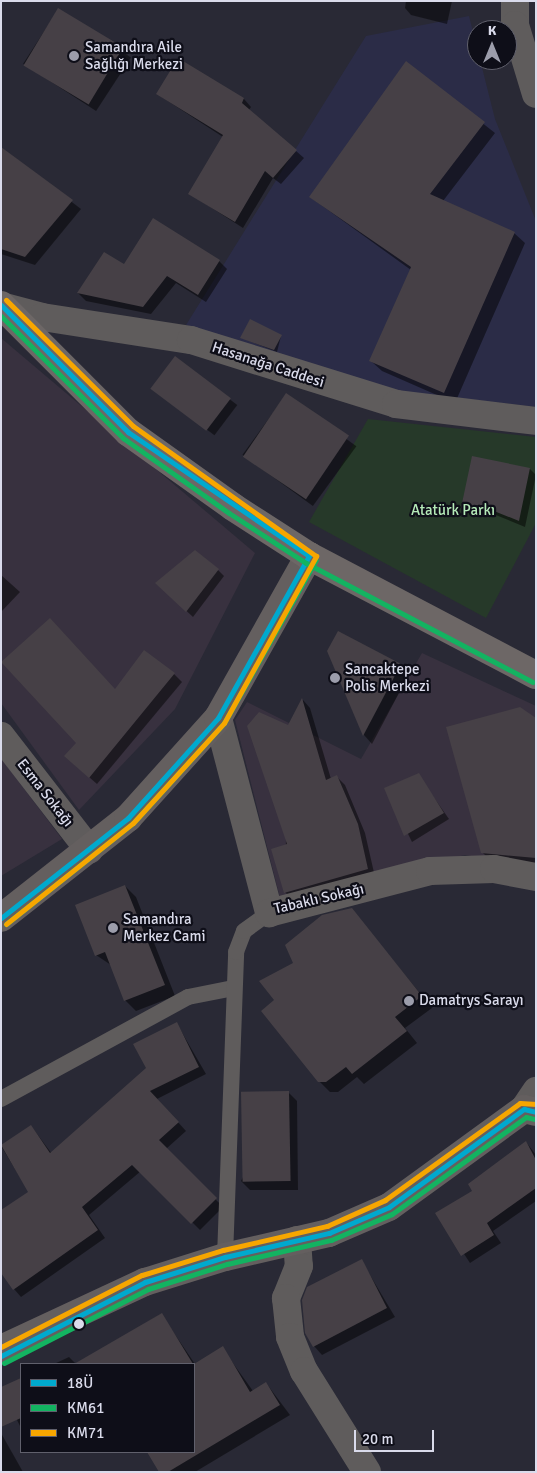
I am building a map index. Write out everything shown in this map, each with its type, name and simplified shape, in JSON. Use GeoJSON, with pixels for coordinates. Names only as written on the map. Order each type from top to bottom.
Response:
{"type":"FeatureCollection","features":[{"type":"Feature","properties":{"kind":"main road"},"geometry":{"type":"LineString","coordinates":[[1,306],[128,432],[309,556],[536,675]]}},
{"type":"Feature","properties":{"kind":"main road"},"geometry":{"type":"LineString","coordinates":[[1,918],[128,818],[218,718],[309,556]]}},
{"type":"Feature","properties":{"kind":"main road"},"geometry":{"type":"LineString","coordinates":[[1,1349],[145,1282],[225,1257],[329,1233],[389,1207],[532,1104]]}},
{"type":"Feature","properties":{"kind":"main road"},"geometry":{"type":"LineString","coordinates":[[1,1356],[40,1332]]}},
{"type":"Feature","properties":{"kind":"street"},"geometry":{"type":"LineString","coordinates":[[515,1],[515,25],[536,94]]}},
{"type":"Feature","properties":{"kind":"street","name":"Hasanağa Caddesi"},"geometry":{"type":"LineString","coordinates":[[1,306],[42,317],[191,340],[396,404],[536,420]]}},
{"type":"Feature","properties":{"kind":"street","name":"Tabaklı Sokağı"},"geometry":{"type":"LineString","coordinates":[[218,718],[269,913],[430,871],[494,869],[536,876]]}},
{"type":"Feature","properties":{"kind":"street","name":"Esma Sokağı"},"geometry":{"type":"LineString","coordinates":[[1,736],[89,850]]}},
{"type":"Feature","properties":{"kind":"street"},"geometry":{"type":"LineString","coordinates":[[297,1240],[298,1266],[286,1298],[292,1346],[367,1472]]}},
{"type":"Feature","properties":{"kind":"lane"},"geometry":{"type":"LineString","coordinates":[[225,1257],[234,988],[238,941],[251,923],[269,913]]}},
{"type":"Feature","properties":{"kind":"lane"},"geometry":{"type":"LineString","coordinates":[[1,1099],[188,997],[234,988]]}},
{"type":"Feature","properties":{"kind":"shaded area"},"geometry":{"type":"Polygon","coordinates":[[[469,16],[470,20],[467,20],[467,70],[483,70],[495,119],[536,221],[536,407],[384,390],[186,325],[366,36],[469,16]]]}},
{"type":"Feature","properties":{"kind":"shaded area"},"geometry":{"type":"Polygon","coordinates":[[[1,338],[255,553],[175,709],[79,810],[1,703],[1,338]]]}},
{"type":"Feature","properties":{"kind":"shaded area"},"geometry":{"type":"Polygon","coordinates":[[[422,653],[536,706],[536,866],[465,855],[281,902],[235,720],[247,702],[361,759],[422,653]]]}},
{"type":"Feature","properties":{"kind":"shaded area"},"geometry":{"type":"Polygon","coordinates":[[[1,758],[62,839],[1,876],[1,758]]]}},
{"type":"Feature","properties":{"kind":"green space","name":"Atatürk Parkı"},"geometry":{"type":"Polygon","coordinates":[[[368,419],[536,437],[536,523],[486,618],[309,522],[368,419]]]}},
{"type":"Feature","properties":{"kind":"building","name":"Samandıra Aile Sağlığı Merkezi"},"geometry":{"type":"Polygon","coordinates":[[[58,8],[123,47],[89,105],[23,65],[58,8]]]}},
{"type":"Feature","properties":{"kind":"building"},"geometry":{"type":"Polygon","coordinates":[[[178,58],[244,98],[242,103],[297,150],[273,178],[265,171],[235,222],[188,194],[223,135],[156,94],[178,58]]]}},
{"type":"Feature","properties":{"kind":"building"},"geometry":{"type":"Polygon","coordinates":[[[406,61],[485,122],[430,194],[515,232],[444,393],[369,361],[411,267],[309,197],[406,61]]]}},
{"type":"Feature","properties":{"kind":"building"},"geometry":{"type":"Polygon","coordinates":[[[1,147],[73,200],[25,257],[1,249],[1,147]]]}},
{"type":"Feature","properties":{"kind":"building"},"geometry":{"type":"Polygon","coordinates":[[[153,218],[220,260],[198,295],[167,276],[143,307],[77,293],[104,252],[124,264],[153,218]]]}},
{"type":"Feature","properties":{"kind":"building"},"geometry":{"type":"Polygon","coordinates":[[[250,319],[282,335],[274,350],[240,338],[250,319]]]}},
{"type":"Feature","properties":{"kind":"building"},"geometry":{"type":"Polygon","coordinates":[[[175,356],[231,398],[206,431],[150,389],[175,356]]]}},
{"type":"Feature","properties":{"kind":"building"},"geometry":{"type":"Polygon","coordinates":[[[286,393],[349,435],[306,499],[243,457],[286,393]]]}},
{"type":"Feature","properties":{"kind":"building"},"geometry":{"type":"Polygon","coordinates":[[[472,456],[530,468],[519,521],[479,505],[461,508],[472,456]]]}},
{"type":"Feature","properties":{"kind":"building"},"geometry":{"type":"Polygon","coordinates":[[[195,550],[219,569],[186,612],[155,583],[195,550]]]}},
{"type":"Feature","properties":{"kind":"building"},"geometry":{"type":"Polygon","coordinates":[[[50,618],[115,689],[144,650],[175,673],[89,778],[64,756],[76,743],[1,662],[50,618]]]}},
{"type":"Feature","properties":{"kind":"building"},"geometry":{"type":"Polygon","coordinates":[[[338,631],[401,664],[363,736],[327,651],[338,631]]]}},
{"type":"Feature","properties":{"kind":"building"},"geometry":{"type":"Polygon","coordinates":[[[302,698],[326,780],[337,775],[358,824],[368,869],[284,893],[271,849],[287,844],[247,726],[259,712],[288,725],[302,698]]]}},
{"type":"Feature","properties":{"kind":"building"},"geometry":{"type":"Polygon","coordinates":[[[520,707],[536,718],[536,858],[481,853],[446,727],[520,707]]]}},
{"type":"Feature","properties":{"kind":"building"},"geometry":{"type":"Polygon","coordinates":[[[419,773],[444,813],[404,836],[384,788],[419,773]]]}},
{"type":"Feature","properties":{"kind":"building","name":"Samandıra Merkez Cami"},"geometry":{"type":"Polygon","coordinates":[[[125,885],[165,985],[124,1001],[105,952],[95,956],[75,905],[125,885]]]}},
{"type":"Feature","properties":{"kind":"building"},"geometry":{"type":"Polygon","coordinates":[[[352,908],[422,996],[395,1017],[407,1031],[352,1074],[346,1067],[326,1082],[318,1082],[261,1011],[274,1000],[259,981],[293,963],[285,945],[322,915],[352,908]]]}},
{"type":"Feature","properties":{"kind":"building"},"geometry":{"type":"Polygon","coordinates":[[[177,1022],[199,1067],[150,1091],[179,1122],[159,1140],[217,1198],[191,1224],[132,1165],[82,1207],[98,1230],[13,1290],[1,1273],[1,1210],[28,1192],[1,1145],[31,1125],[50,1153],[146,1068],[133,1044],[177,1022]]]}},
{"type":"Feature","properties":{"kind":"building"},"geometry":{"type":"Polygon","coordinates":[[[289,1091],[291,1181],[243,1182],[241,1092],[289,1091]]]}},
{"type":"Feature","properties":{"kind":"building"},"geometry":{"type":"Polygon","coordinates":[[[526,1141],[536,1160],[536,1188],[487,1223],[494,1235],[461,1256],[435,1213],[472,1191],[468,1184],[526,1141]]]}},
{"type":"Feature","properties":{"kind":"building"},"geometry":{"type":"Polygon","coordinates":[[[362,1259],[387,1308],[313,1347],[305,1333],[302,1300],[307,1287],[362,1259]]]}},
{"type":"Feature","properties":{"kind":"building"},"geometry":{"type":"Polygon","coordinates":[[[162,1313],[192,1363],[76,1363],[162,1313]]]}},
{"type":"Feature","properties":{"kind":"building"},"geometry":{"type":"Polygon","coordinates":[[[223,1346],[250,1392],[266,1382],[280,1405],[168,1472],[159,1472],[148,1453],[195,1453],[195,1363],[223,1346]]]}},
{"type":"Feature","properties":{"kind":"building"},"geometry":{"type":"Polygon","coordinates":[[[20,1378],[20,1418],[1,1427],[1,1387],[20,1378]]]}},
{"type":"Feature","properties":{"kind":"transit line","name":"KM71"},"geometry":{"type":"LineString","coordinates":[[6,300],[133,426],[316,556],[224,723],[133,823],[6,924]]}},
{"type":"Feature","properties":{"kind":"transit line","name":"18Ü"},"geometry":{"type":"LineString","coordinates":[[1,305],[128,432],[309,556]]}},
{"type":"Feature","properties":{"kind":"transit line","name":"KM61"},"geometry":{"type":"LineString","coordinates":[[1,316],[123,438],[229,513],[306,563],[533,682]]}},
{"type":"Feature","properties":{"kind":"transit line","name":"18Ü"},"geometry":{"type":"LineString","coordinates":[[1,918],[128,818],[218,718],[309,556]]}},
{"type":"Feature","properties":{"kind":"transit line","name":"KM61"},"geometry":{"type":"LineString","coordinates":[[6,924],[133,823],[224,723],[316,560]]}},
{"type":"Feature","properties":{"kind":"transit line","name":"KM71"},"geometry":{"type":"LineString","coordinates":[[1,1347],[142,1275],[223,1250],[327,1226],[385,1200],[520,1103],[536,1104]]}},
{"type":"Feature","properties":{"kind":"transit line","name":"18Ü"},"geometry":{"type":"LineString","coordinates":[[1,1356],[145,1282],[225,1257],[329,1233],[389,1207],[524,1109],[536,1112]]}},
{"type":"Feature","properties":{"kind":"transit line","name":"KM61"},"geometry":{"type":"LineString","coordinates":[[4,1363],[148,1289],[227,1264],[331,1240],[392,1214],[526,1117],[534,1119]]}},
{"type":"Feature","properties":{"kind":"place","name":"Samandıra Aile Sağlığı Merkezi"},"geometry":{"type":"Point","coordinates":[74,56]}},
{"type":"Feature","properties":{"kind":"place","name":"Sancaktepe Polis Merkezi"},"geometry":{"type":"Point","coordinates":[335,678]}},
{"type":"Feature","properties":{"kind":"place","name":"Samandıra Merkez Cami"},"geometry":{"type":"Point","coordinates":[113,928]}},
{"type":"Feature","properties":{"kind":"place","name":"Damatrys Sarayı"},"geometry":{"type":"Point","coordinates":[409,1001]}}]}
